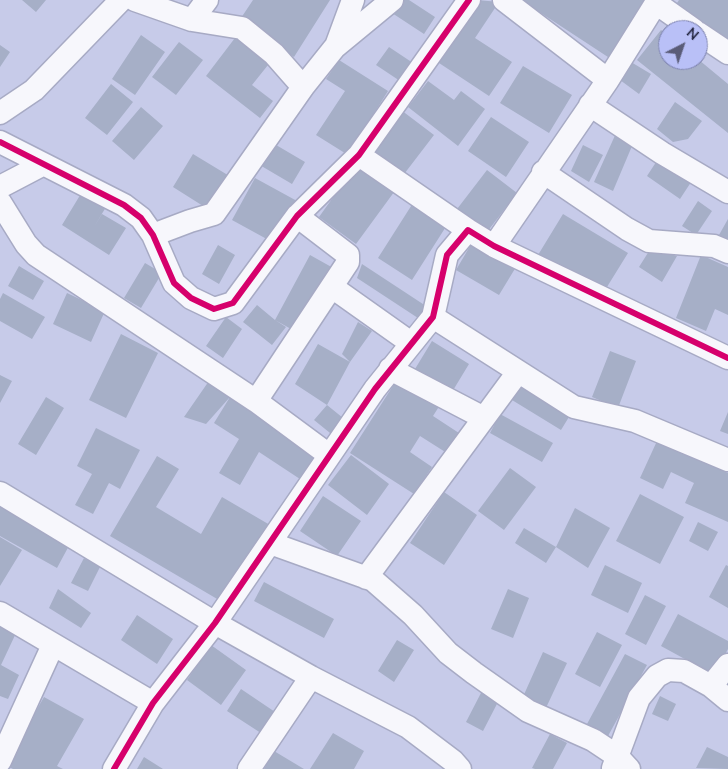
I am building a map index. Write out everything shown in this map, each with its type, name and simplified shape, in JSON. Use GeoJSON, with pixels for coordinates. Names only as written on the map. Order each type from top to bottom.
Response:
{"type":"FeatureCollection","features":[{"type":"Feature","properties":{"kind":"street"},"geometry":{"type":"LineString","coordinates":[[0,113],[34,90],[120,0]]}},
{"type":"Feature","properties":{"kind":"street"},"geometry":{"type":"LineString","coordinates":[[135,0],[192,20],[242,28],[274,54],[303,87]]}},
{"type":"Feature","properties":{"kind":"street"},"geometry":{"type":"LineString","coordinates":[[192,20],[207,0]]}},
{"type":"Feature","properties":{"kind":"street"},"geometry":{"type":"LineString","coordinates":[[335,47],[353,0]]}},
{"type":"Feature","properties":{"kind":"street"},"geometry":{"type":"LineString","coordinates":[[0,142],[124,205],[141,218],[153,234],[174,283],[190,298],[214,310],[233,303],[297,216],[359,155],[469,0]]}},
{"type":"Feature","properties":{"kind":"street"},"geometry":{"type":"LineString","coordinates":[[504,0],[608,80]]}},
{"type":"Feature","properties":{"kind":"street"},"geometry":{"type":"LineString","coordinates":[[153,234],[190,220],[214,214],[303,87],[335,47],[389,1]]}},
{"type":"Feature","properties":{"kind":"street"},"geometry":{"type":"LineString","coordinates":[[494,246],[608,80],[657,2],[681,20]]}},
{"type":"Feature","properties":{"kind":"street"},"geometry":{"type":"LineString","coordinates":[[708,39],[728,53]]}},
{"type":"Feature","properties":{"kind":"street"},"geometry":{"type":"LineString","coordinates":[[590,105],[662,153],[728,192]]}},
{"type":"Feature","properties":{"kind":"street"},"geometry":{"type":"LineString","coordinates":[[359,155],[494,246],[728,358]]}},
{"type":"Feature","properties":{"kind":"street"},"geometry":{"type":"LineString","coordinates":[[0,187],[42,164]]}},
{"type":"Feature","properties":{"kind":"street"},"geometry":{"type":"LineString","coordinates":[[544,172],[626,229],[649,241],[714,246],[728,252]]}},
{"type":"Feature","properties":{"kind":"street"},"geometry":{"type":"LineString","coordinates":[[0,202],[26,244],[36,255],[256,401],[330,455]]}},
{"type":"Feature","properties":{"kind":"street"},"geometry":{"type":"LineString","coordinates":[[256,401],[348,262],[348,255],[297,216]]}},
{"type":"Feature","properties":{"kind":"street"},"geometry":{"type":"LineString","coordinates":[[114,769],[153,703],[215,623],[390,369],[434,316],[447,255],[468,230]]}},
{"type":"Feature","properties":{"kind":"street"},"geometry":{"type":"LineString","coordinates":[[332,288],[411,343]]}},
{"type":"Feature","properties":{"kind":"street"},"geometry":{"type":"LineString","coordinates":[[434,316],[574,407],[635,421],[728,460]]}},
{"type":"Feature","properties":{"kind":"street"},"geometry":{"type":"LineString","coordinates":[[390,369],[484,418]]}},
{"type":"Feature","properties":{"kind":"street"},"geometry":{"type":"LineString","coordinates":[[366,578],[518,372]]}},
{"type":"Feature","properties":{"kind":"street"},"geometry":{"type":"LineString","coordinates":[[0,493],[215,623],[311,677],[408,727],[460,769]]}},
{"type":"Feature","properties":{"kind":"street"},"geometry":{"type":"LineString","coordinates":[[270,543],[366,578],[388,592],[448,653],[474,673],[528,711],[593,740],[620,765],[639,698],[657,676],[668,670],[684,671],[719,693],[728,665]]}},
{"type":"Feature","properties":{"kind":"street"},"geometry":{"type":"LineString","coordinates":[[0,613],[153,703]]}},
{"type":"Feature","properties":{"kind":"street"},"geometry":{"type":"LineString","coordinates":[[3,749],[53,645]]}},
{"type":"Feature","properties":{"kind":"street"},"geometry":{"type":"LineString","coordinates":[[249,769],[311,677]]}},
{"type":"Feature","properties":{"kind":"building"},"geometry":{"type":"Polygon","coordinates":[[[22,0],[46,0],[36,12],[22,0]]]}},
{"type":"Feature","properties":{"kind":"building"},"geometry":{"type":"Polygon","coordinates":[[[253,0],[330,0],[294,57],[239,21],[253,0]]]}},
{"type":"Feature","properties":{"kind":"building"},"geometry":{"type":"Polygon","coordinates":[[[400,0],[409,0],[435,17],[424,34],[392,13],[400,0]]]}},
{"type":"Feature","properties":{"kind":"building"},"geometry":{"type":"Polygon","coordinates":[[[477,0],[499,2],[475,38],[512,62],[489,96],[436,61],[477,0]]]}},
{"type":"Feature","properties":{"kind":"building"},"geometry":{"type":"Polygon","coordinates":[[[521,0],[647,0],[611,59],[521,0]]]}},
{"type":"Feature","properties":{"kind":"building"},"geometry":{"type":"Polygon","coordinates":[[[679,0],[728,0],[728,49],[708,36],[708,20],[683,20],[671,12],[679,0]]]}},
{"type":"Feature","properties":{"kind":"building"},"geometry":{"type":"Polygon","coordinates":[[[238,34],[272,60],[252,85],[273,101],[260,118],[206,76],[238,34]]]}},
{"type":"Feature","properties":{"kind":"building"},"geometry":{"type":"Polygon","coordinates":[[[658,34],[658,70],[708,70],[708,67],[728,84],[728,133],[637,60],[658,34]]]}},
{"type":"Feature","properties":{"kind":"building"},"geometry":{"type":"Polygon","coordinates":[[[141,35],[165,52],[135,95],[112,79],[141,35]]]}},
{"type":"Feature","properties":{"kind":"building"},"geometry":{"type":"Polygon","coordinates":[[[179,42],[203,60],[176,95],[152,77],[179,42]]]}},
{"type":"Feature","properties":{"kind":"building"},"geometry":{"type":"Polygon","coordinates":[[[0,45],[10,52],[0,67],[0,45]]]}},
{"type":"Feature","properties":{"kind":"building"},"geometry":{"type":"Polygon","coordinates":[[[389,47],[416,65],[403,83],[376,65],[389,47]]]}},
{"type":"Feature","properties":{"kind":"building"},"geometry":{"type":"Polygon","coordinates":[[[339,60],[388,91],[348,155],[316,135],[345,91],[326,79],[339,60]]]}},
{"type":"Feature","properties":{"kind":"building"},"geometry":{"type":"Polygon","coordinates":[[[631,62],[651,74],[639,94],[620,80],[631,62]]]}},
{"type":"Feature","properties":{"kind":"building"},"geometry":{"type":"Polygon","coordinates":[[[523,66],[572,95],[549,133],[500,103],[523,66]]]}},
{"type":"Feature","properties":{"kind":"building"},"geometry":{"type":"Polygon","coordinates":[[[428,81],[454,100],[461,91],[485,109],[458,146],[408,107],[428,81]]]}},
{"type":"Feature","properties":{"kind":"building"},"geometry":{"type":"Polygon","coordinates":[[[111,84],[133,102],[107,135],[85,118],[111,84]]]}},
{"type":"Feature","properties":{"kind":"building"},"geometry":{"type":"Polygon","coordinates":[[[675,102],[702,121],[688,139],[673,142],[657,129],[675,102]]]}},
{"type":"Feature","properties":{"kind":"building"},"geometry":{"type":"Polygon","coordinates":[[[141,107],[163,126],[134,160],[112,141],[141,107]]]}},
{"type":"Feature","properties":{"kind":"building"},"geometry":{"type":"Polygon","coordinates":[[[401,110],[434,135],[398,182],[365,156],[401,110]]]}},
{"type":"Feature","properties":{"kind":"building"},"geometry":{"type":"Polygon","coordinates":[[[491,117],[529,142],[506,177],[468,151],[491,117]]]}},
{"type":"Feature","properties":{"kind":"building"},"geometry":{"type":"Polygon","coordinates":[[[617,131],[632,146],[613,191],[594,182],[617,131]]]}},
{"type":"Feature","properties":{"kind":"building"},"geometry":{"type":"Polygon","coordinates":[[[271,142],[305,162],[292,184],[258,164],[271,142]]]}},
{"type":"Feature","properties":{"kind":"building"},"geometry":{"type":"Polygon","coordinates":[[[583,145],[603,155],[589,182],[571,171],[583,145]]]}},
{"type":"Feature","properties":{"kind":"building"},"geometry":{"type":"Polygon","coordinates":[[[662,153],[695,176],[680,199],[647,176],[662,153]]]}},
{"type":"Feature","properties":{"kind":"building"},"geometry":{"type":"Polygon","coordinates":[[[193,154],[231,177],[211,211],[173,187],[193,154]]]}},
{"type":"Feature","properties":{"kind":"building"},"geometry":{"type":"Polygon","coordinates":[[[359,161],[397,188],[356,244],[319,217],[359,161]]]}},
{"type":"Feature","properties":{"kind":"building"},"geometry":{"type":"Polygon","coordinates":[[[487,170],[517,193],[484,236],[454,213],[487,170]]]}},
{"type":"Feature","properties":{"kind":"building"},"geometry":{"type":"Polygon","coordinates":[[[255,178],[297,201],[274,243],[232,220],[255,178]]]}},
{"type":"Feature","properties":{"kind":"building"},"geometry":{"type":"Polygon","coordinates":[[[82,192],[106,207],[94,227],[102,214],[126,228],[109,255],[62,225],[82,192]]]}},
{"type":"Feature","properties":{"kind":"building"},"geometry":{"type":"Polygon","coordinates":[[[698,201],[712,211],[696,235],[682,226],[698,201]]]}},
{"type":"Feature","properties":{"kind":"building"},"geometry":{"type":"Polygon","coordinates":[[[413,203],[447,225],[412,280],[378,258],[413,203]]]}},
{"type":"Feature","properties":{"kind":"building"},"geometry":{"type":"Polygon","coordinates":[[[563,214],[628,253],[602,295],[538,255],[563,214]]]}},
{"type":"Feature","properties":{"kind":"building"},"geometry":{"type":"Polygon","coordinates":[[[728,219],[728,239],[719,235],[728,219]]]}},
{"type":"Feature","properties":{"kind":"building"},"geometry":{"type":"Polygon","coordinates":[[[473,241],[516,267],[499,295],[456,270],[473,241]]]}},
{"type":"Feature","properties":{"kind":"building"},"geometry":{"type":"Polygon","coordinates":[[[218,245],[235,255],[219,284],[202,274],[218,245]]]}},
{"type":"Feature","properties":{"kind":"building"},"geometry":{"type":"Polygon","coordinates":[[[651,248],[677,256],[662,282],[639,267],[651,248]]]}},
{"type":"Feature","properties":{"kind":"building"},"geometry":{"type":"Polygon","coordinates":[[[310,255],[335,269],[300,334],[275,320],[310,255]]]}},
{"type":"Feature","properties":{"kind":"building"},"geometry":{"type":"Polygon","coordinates":[[[701,255],[728,267],[728,315],[715,309],[706,331],[676,318],[701,255]]]}},
{"type":"Feature","properties":{"kind":"building"},"geometry":{"type":"Polygon","coordinates":[[[145,263],[162,273],[141,308],[124,298],[145,263]]]}},
{"type":"Feature","properties":{"kind":"building"},"geometry":{"type":"Polygon","coordinates":[[[362,264],[429,308],[421,320],[357,278],[362,264]]]}},
{"type":"Feature","properties":{"kind":"building"},"geometry":{"type":"Polygon","coordinates":[[[19,266],[44,281],[33,300],[8,286],[19,266]]]}},
{"type":"Feature","properties":{"kind":"building"},"geometry":{"type":"Polygon","coordinates":[[[3,293],[45,317],[32,339],[0,321],[0,299],[3,293]]]}},
{"type":"Feature","properties":{"kind":"building"},"geometry":{"type":"Polygon","coordinates":[[[67,293],[105,311],[91,342],[53,324],[67,293]]]}},
{"type":"Feature","properties":{"kind":"building"},"geometry":{"type":"Polygon","coordinates":[[[257,305],[286,327],[272,345],[243,322],[257,305]]]}},
{"type":"Feature","properties":{"kind":"building"},"geometry":{"type":"Polygon","coordinates":[[[226,317],[242,329],[223,358],[206,346],[226,317]]]}},
{"type":"Feature","properties":{"kind":"building"},"geometry":{"type":"Polygon","coordinates":[[[358,322],[372,331],[350,362],[342,354],[358,322]]]}},
{"type":"Feature","properties":{"kind":"building"},"geometry":{"type":"Polygon","coordinates":[[[121,334],[158,353],[126,418],[89,400],[121,334]]]}},
{"type":"Feature","properties":{"kind":"building"},"geometry":{"type":"Polygon","coordinates":[[[432,341],[469,364],[452,392],[415,369],[432,341]]]}},
{"type":"Feature","properties":{"kind":"building"},"geometry":{"type":"Polygon","coordinates":[[[318,344],[350,362],[327,405],[295,384],[318,344]]]}},
{"type":"Feature","properties":{"kind":"building"},"geometry":{"type":"Polygon","coordinates":[[[610,351],[636,361],[618,408],[592,397],[610,351]]]}},
{"type":"Feature","properties":{"kind":"building"},"geometry":{"type":"Polygon","coordinates":[[[0,375],[12,381],[0,403],[0,375]]]}},
{"type":"Feature","properties":{"kind":"building"},"geometry":{"type":"Polygon","coordinates":[[[211,378],[230,397],[206,424],[184,417],[211,378]]]}},
{"type":"Feature","properties":{"kind":"building"},"geometry":{"type":"Polygon","coordinates":[[[398,378],[440,405],[433,416],[462,435],[450,455],[420,436],[410,452],[432,467],[414,494],[350,453],[398,378]]]}},
{"type":"Feature","properties":{"kind":"building"},"geometry":{"type":"Polygon","coordinates":[[[523,382],[572,412],[561,430],[512,400],[523,382]]]}},
{"type":"Feature","properties":{"kind":"building"},"geometry":{"type":"Polygon","coordinates":[[[46,397],[64,408],[36,455],[18,444],[46,397]]]}},
{"type":"Feature","properties":{"kind":"building"},"geometry":{"type":"Polygon","coordinates":[[[230,397],[320,455],[303,481],[259,452],[240,485],[219,473],[239,439],[214,423],[230,397]]]}},
{"type":"Feature","properties":{"kind":"building"},"geometry":{"type":"Polygon","coordinates":[[[327,405],[348,422],[335,437],[314,420],[327,405]]]}},
{"type":"Feature","properties":{"kind":"building"},"geometry":{"type":"Polygon","coordinates":[[[728,412],[728,434],[720,431],[728,412]]]}},
{"type":"Feature","properties":{"kind":"building"},"geometry":{"type":"Polygon","coordinates":[[[500,414],[553,443],[542,462],[490,433],[500,414]]]}},
{"type":"Feature","properties":{"kind":"building"},"geometry":{"type":"Polygon","coordinates":[[[96,428],[140,450],[120,489],[109,483],[93,514],[75,505],[92,474],[77,466],[96,428]]]}},
{"type":"Feature","properties":{"kind":"building"},"geometry":{"type":"Polygon","coordinates":[[[657,441],[728,473],[728,522],[685,503],[694,483],[671,472],[663,489],[640,478],[657,441]]]}},
{"type":"Feature","properties":{"kind":"building"},"geometry":{"type":"Polygon","coordinates":[[[351,455],[389,484],[367,515],[328,485],[351,455]]]}},
{"type":"Feature","properties":{"kind":"building"},"geometry":{"type":"Polygon","coordinates":[[[157,456],[179,469],[156,507],[201,534],[222,497],[270,525],[224,603],[110,536],[157,456]]]}},
{"type":"Feature","properties":{"kind":"building"},"geometry":{"type":"Polygon","coordinates":[[[510,468],[536,487],[504,530],[478,511],[510,468]]]}},
{"type":"Feature","properties":{"kind":"building"},"geometry":{"type":"Polygon","coordinates":[[[444,492],[477,515],[444,565],[410,543],[444,492]]]}},
{"type":"Feature","properties":{"kind":"building"},"geometry":{"type":"Polygon","coordinates":[[[640,494],[684,517],[660,564],[616,541],[640,494]]]}},
{"type":"Feature","properties":{"kind":"building"},"geometry":{"type":"Polygon","coordinates":[[[323,496],[361,521],[337,556],[300,531],[323,496]]]}},
{"type":"Feature","properties":{"kind":"building"},"geometry":{"type":"Polygon","coordinates":[[[0,502],[71,542],[57,568],[0,536],[0,502]]]}},
{"type":"Feature","properties":{"kind":"building"},"geometry":{"type":"Polygon","coordinates":[[[575,508],[610,528],[588,568],[556,547],[575,508]]]}},
{"type":"Feature","properties":{"kind":"building"},"geometry":{"type":"Polygon","coordinates":[[[698,522],[718,532],[708,551],[689,541],[698,522]]]}},
{"type":"Feature","properties":{"kind":"building"},"geometry":{"type":"Polygon","coordinates":[[[524,528],[556,547],[546,563],[515,543],[524,528]]]}},
{"type":"Feature","properties":{"kind":"building"},"geometry":{"type":"Polygon","coordinates":[[[0,537],[22,550],[0,586],[0,537]]]}},
{"type":"Feature","properties":{"kind":"building"},"geometry":{"type":"Polygon","coordinates":[[[84,558],[100,567],[88,591],[71,583],[84,558]]]}},
{"type":"Feature","properties":{"kind":"building"},"geometry":{"type":"Polygon","coordinates":[[[605,565],[642,583],[628,613],[591,595],[605,565]]]}},
{"type":"Feature","properties":{"kind":"building"},"geometry":{"type":"Polygon","coordinates":[[[726,565],[728,566],[728,608],[709,597],[726,565]]]}},
{"type":"Feature","properties":{"kind":"building"},"geometry":{"type":"Polygon","coordinates":[[[264,582],[334,619],[324,638],[254,601],[264,582]]]}},
{"type":"Feature","properties":{"kind":"building"},"geometry":{"type":"Polygon","coordinates":[[[58,589],[91,613],[81,628],[49,608],[58,589]]]}},
{"type":"Feature","properties":{"kind":"building"},"geometry":{"type":"Polygon","coordinates":[[[508,589],[529,598],[513,638],[491,629],[508,589]]]}},
{"type":"Feature","properties":{"kind":"building"},"geometry":{"type":"Polygon","coordinates":[[[645,595],[666,606],[646,645],[625,634],[645,595]]]}},
{"type":"Feature","properties":{"kind":"building"},"geometry":{"type":"Polygon","coordinates":[[[678,614],[728,641],[728,649],[714,675],[661,646],[678,614]]]}},
{"type":"Feature","properties":{"kind":"building"},"geometry":{"type":"Polygon","coordinates":[[[137,615],[173,639],[157,664],[121,640],[137,615]]]}},
{"type":"Feature","properties":{"kind":"building"},"geometry":{"type":"Polygon","coordinates":[[[0,624],[17,631],[1,665],[19,675],[8,699],[0,696],[0,624]]]}},
{"type":"Feature","properties":{"kind":"building"},"geometry":{"type":"Polygon","coordinates":[[[597,632],[622,645],[600,687],[575,674],[597,632]]]}},
{"type":"Feature","properties":{"kind":"building"},"geometry":{"type":"Polygon","coordinates":[[[397,640],[414,650],[394,682],[378,671],[397,640]]]}},
{"type":"Feature","properties":{"kind":"building"},"geometry":{"type":"Polygon","coordinates":[[[211,645],[246,670],[221,705],[187,680],[211,645]]]}},
{"type":"Feature","properties":{"kind":"building"},"geometry":{"type":"Polygon","coordinates":[[[543,652],[567,663],[545,710],[522,699],[543,652]]]}},
{"type":"Feature","properties":{"kind":"building"},"geometry":{"type":"Polygon","coordinates":[[[625,654],[647,665],[608,736],[587,724],[625,654]]]}},
{"type":"Feature","properties":{"kind":"building"},"geometry":{"type":"Polygon","coordinates":[[[241,689],[281,716],[267,737],[227,711],[241,689]]]}},
{"type":"Feature","properties":{"kind":"building"},"geometry":{"type":"Polygon","coordinates":[[[482,691],[499,700],[483,731],[466,722],[482,691]]]}},
{"type":"Feature","properties":{"kind":"building"},"geometry":{"type":"Polygon","coordinates":[[[660,696],[676,704],[668,721],[652,714],[660,696]]]}},
{"type":"Feature","properties":{"kind":"building"},"geometry":{"type":"Polygon","coordinates":[[[44,697],[84,719],[57,766],[63,769],[13,769],[5,765],[44,697]]]}},
{"type":"Feature","properties":{"kind":"building"},"geometry":{"type":"Polygon","coordinates":[[[333,733],[364,751],[354,769],[310,769],[333,733]]]}},
{"type":"Feature","properties":{"kind":"building"},"geometry":{"type":"Polygon","coordinates":[[[550,734],[567,743],[553,769],[532,768],[550,734]]]}},
{"type":"Feature","properties":{"kind":"building"},"geometry":{"type":"Polygon","coordinates":[[[707,747],[728,757],[728,769],[696,768],[707,747]]]}},
{"type":"Feature","properties":{"kind":"building"},"geometry":{"type":"Polygon","coordinates":[[[274,751],[304,769],[264,769],[274,751]]]}},
{"type":"Feature","properties":{"kind":"building"},"geometry":{"type":"Polygon","coordinates":[[[144,757],[163,769],[137,769],[144,757]]]}},
{"type":"Feature","properties":{"kind":"cycle path"},"geometry":{"type":"LineString","coordinates":[[0,142],[124,205],[141,218],[153,235],[174,283],[191,298],[214,309],[233,303],[297,216],[359,155],[469,0]]}},
{"type":"Feature","properties":{"kind":"cycle path"},"geometry":{"type":"LineString","coordinates":[[114,769],[153,703],[215,623],[375,389],[433,317],[447,255],[468,230],[494,246],[728,358]]}}]}
